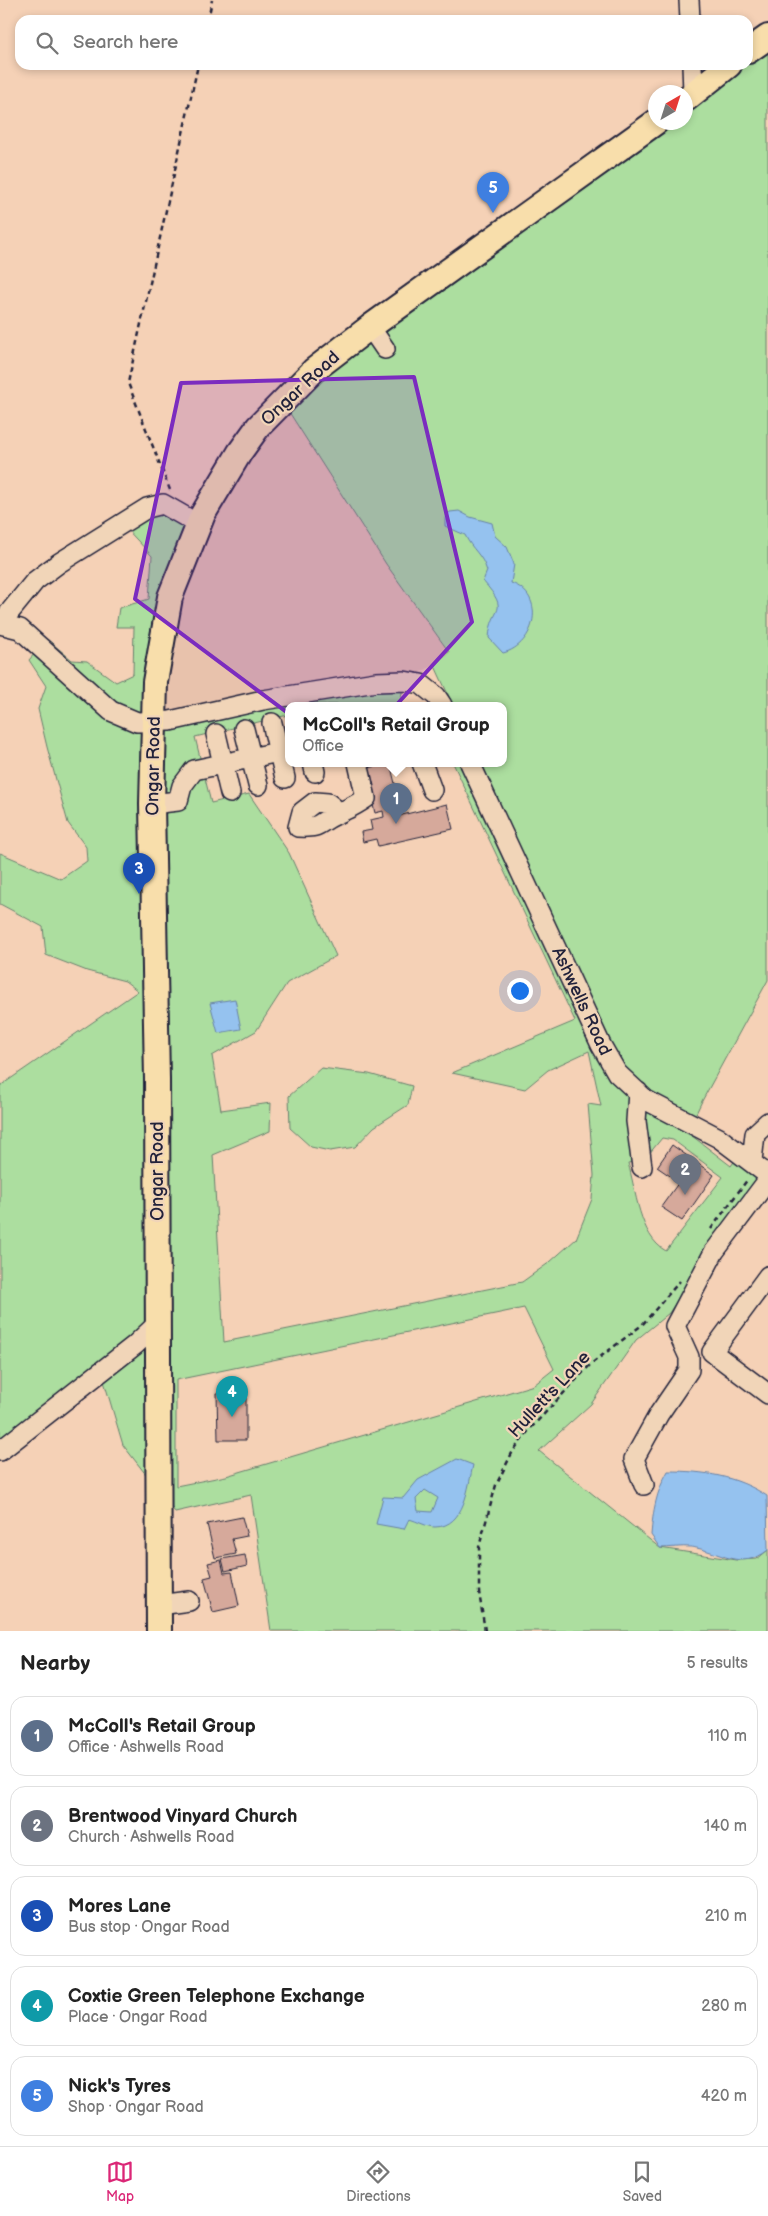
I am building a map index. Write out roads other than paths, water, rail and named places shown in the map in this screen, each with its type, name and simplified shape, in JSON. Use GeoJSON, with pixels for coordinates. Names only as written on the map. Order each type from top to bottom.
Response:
{"type":"FeatureCollection","features":[{"type":"Feature","properties":{"kind":"main road"},"geometry":{"type":"LineString","coordinates":[[753,48],[768,37]]}},
{"type":"Feature","properties":{"kind":"main road"},"geometry":{"type":"LineString","coordinates":[[693,93],[723,70]]}},
{"type":"Feature","properties":{"kind":"main road","name":"Ongar Road"},"geometry":{"type":"LineString","coordinates":[[159,1631],[156,1325],[157,1080],[152,804],[155,682],[168,604],[198,524],[208,503],[258,427],[314,370],[376,335],[648,128]]}},
{"type":"Feature","properties":{"kind":"street"},"geometry":{"type":"LineString","coordinates":[[690,0],[690,15]]}},
{"type":"Feature","properties":{"kind":"street"},"geometry":{"type":"LineString","coordinates":[[690,85],[692,70]]}},
{"type":"Feature","properties":{"kind":"street"},"geometry":{"type":"LineString","coordinates":[[198,524],[163,504],[146,508],[59,562],[35,581],[0,624],[20,629],[111,711],[136,722],[154,723],[263,700],[376,682],[404,681],[421,684],[436,696],[440,702]]}},
{"type":"Feature","properties":{"kind":"street"},"geometry":{"type":"LineString","coordinates":[[272,723],[284,751],[285,778]]}},
{"type":"Feature","properties":{"kind":"street"},"geometry":{"type":"LineString","coordinates":[[244,729],[258,785]]}},
{"type":"Feature","properties":{"kind":"street"},"geometry":{"type":"LineString","coordinates":[[216,734],[230,793]]}},
{"type":"Feature","properties":{"kind":"street"},"geometry":{"type":"LineString","coordinates":[[152,804],[178,801],[182,786],[194,770],[284,751]]}},
{"type":"Feature","properties":{"kind":"street"},"geometry":{"type":"LineString","coordinates":[[340,813],[350,810],[366,798],[364,767]]}},
{"type":"Feature","properties":{"kind":"street"},"geometry":{"type":"LineString","coordinates":[[423,767],[432,790]]}},
{"type":"Feature","properties":{"kind":"street","name":"Ashwells Road"},"geometry":{"type":"LineString","coordinates":[[472,767],[601,1045],[617,1073],[646,1100],[730,1145],[761,1170]]}},
{"type":"Feature","properties":{"kind":"street"},"geometry":{"type":"LineString","coordinates":[[638,1092],[636,1121],[642,1167]]}},
{"type":"Feature","properties":{"kind":"street"},"geometry":{"type":"LineString","coordinates":[[644,1485],[634,1459],[659,1414],[689,1370],[689,1357],[675,1326],[714,1252],[761,1170],[762,1128],[730,1145]]}},
{"type":"Feature","properties":{"kind":"street"},"geometry":{"type":"LineString","coordinates":[[768,1276],[712,1352],[768,1394]]}},
{"type":"Feature","properties":{"kind":"street"},"geometry":{"type":"LineString","coordinates":[[0,1451],[135,1345],[156,1325]]}},
{"type":"Feature","properties":{"kind":"street"},"geometry":{"type":"LineString","coordinates":[[159,1605],[189,1601]]}},
{"type":"Feature","properties":{"kind":"water"},"geometry":{"type":"Polygon","coordinates":[[[459,511],[470,517],[492,523],[495,536],[507,547],[514,564],[511,583],[522,589],[530,598],[533,608],[533,620],[530,630],[514,648],[503,653],[489,638],[498,605],[492,592],[483,581],[487,571],[485,565],[465,535],[445,526],[445,517],[450,512],[459,511]]]}},
{"type":"Feature","properties":{"kind":"water"},"geometry":{"type":"Polygon","coordinates":[[[235,999],[241,1029],[218,1033],[210,1003],[235,999]]]}},
{"type":"Feature","properties":{"kind":"water"},"geometry":{"type":"Polygon","coordinates":[[[457,1459],[473,1465],[467,1494],[459,1513],[445,1525],[432,1527],[409,1519],[404,1529],[376,1524],[383,1497],[403,1498],[418,1480],[457,1459]],[[425,1490],[416,1499],[418,1511],[432,1512],[438,1498],[425,1490]]]}},
{"type":"Feature","properties":{"kind":"water"},"geometry":{"type":"Polygon","coordinates":[[[668,1471],[694,1472],[732,1479],[767,1496],[768,1550],[758,1556],[739,1560],[691,1547],[660,1548],[651,1535],[658,1494],[668,1471]]]}},
{"type":"Feature","properties":{"kind":"place","name":"Nick's Tyres"},"geometry":{"type":"Point","coordinates":[493,213]}},
{"type":"Feature","properties":{"kind":"place","name":"McColl's Retail Group"},"geometry":{"type":"Point","coordinates":[396,824]}},
{"type":"Feature","properties":{"kind":"place","name":"Mores Lane"},"geometry":{"type":"Point","coordinates":[139,894]}},
{"type":"Feature","properties":{"kind":"place","name":"Brentwood Vinyard Church"},"geometry":{"type":"Point","coordinates":[685,1195]}},
{"type":"Feature","properties":{"kind":"place","name":"Coxtie Green Telephone Exchange"},"geometry":{"type":"Point","coordinates":[232,1417]}}]}
